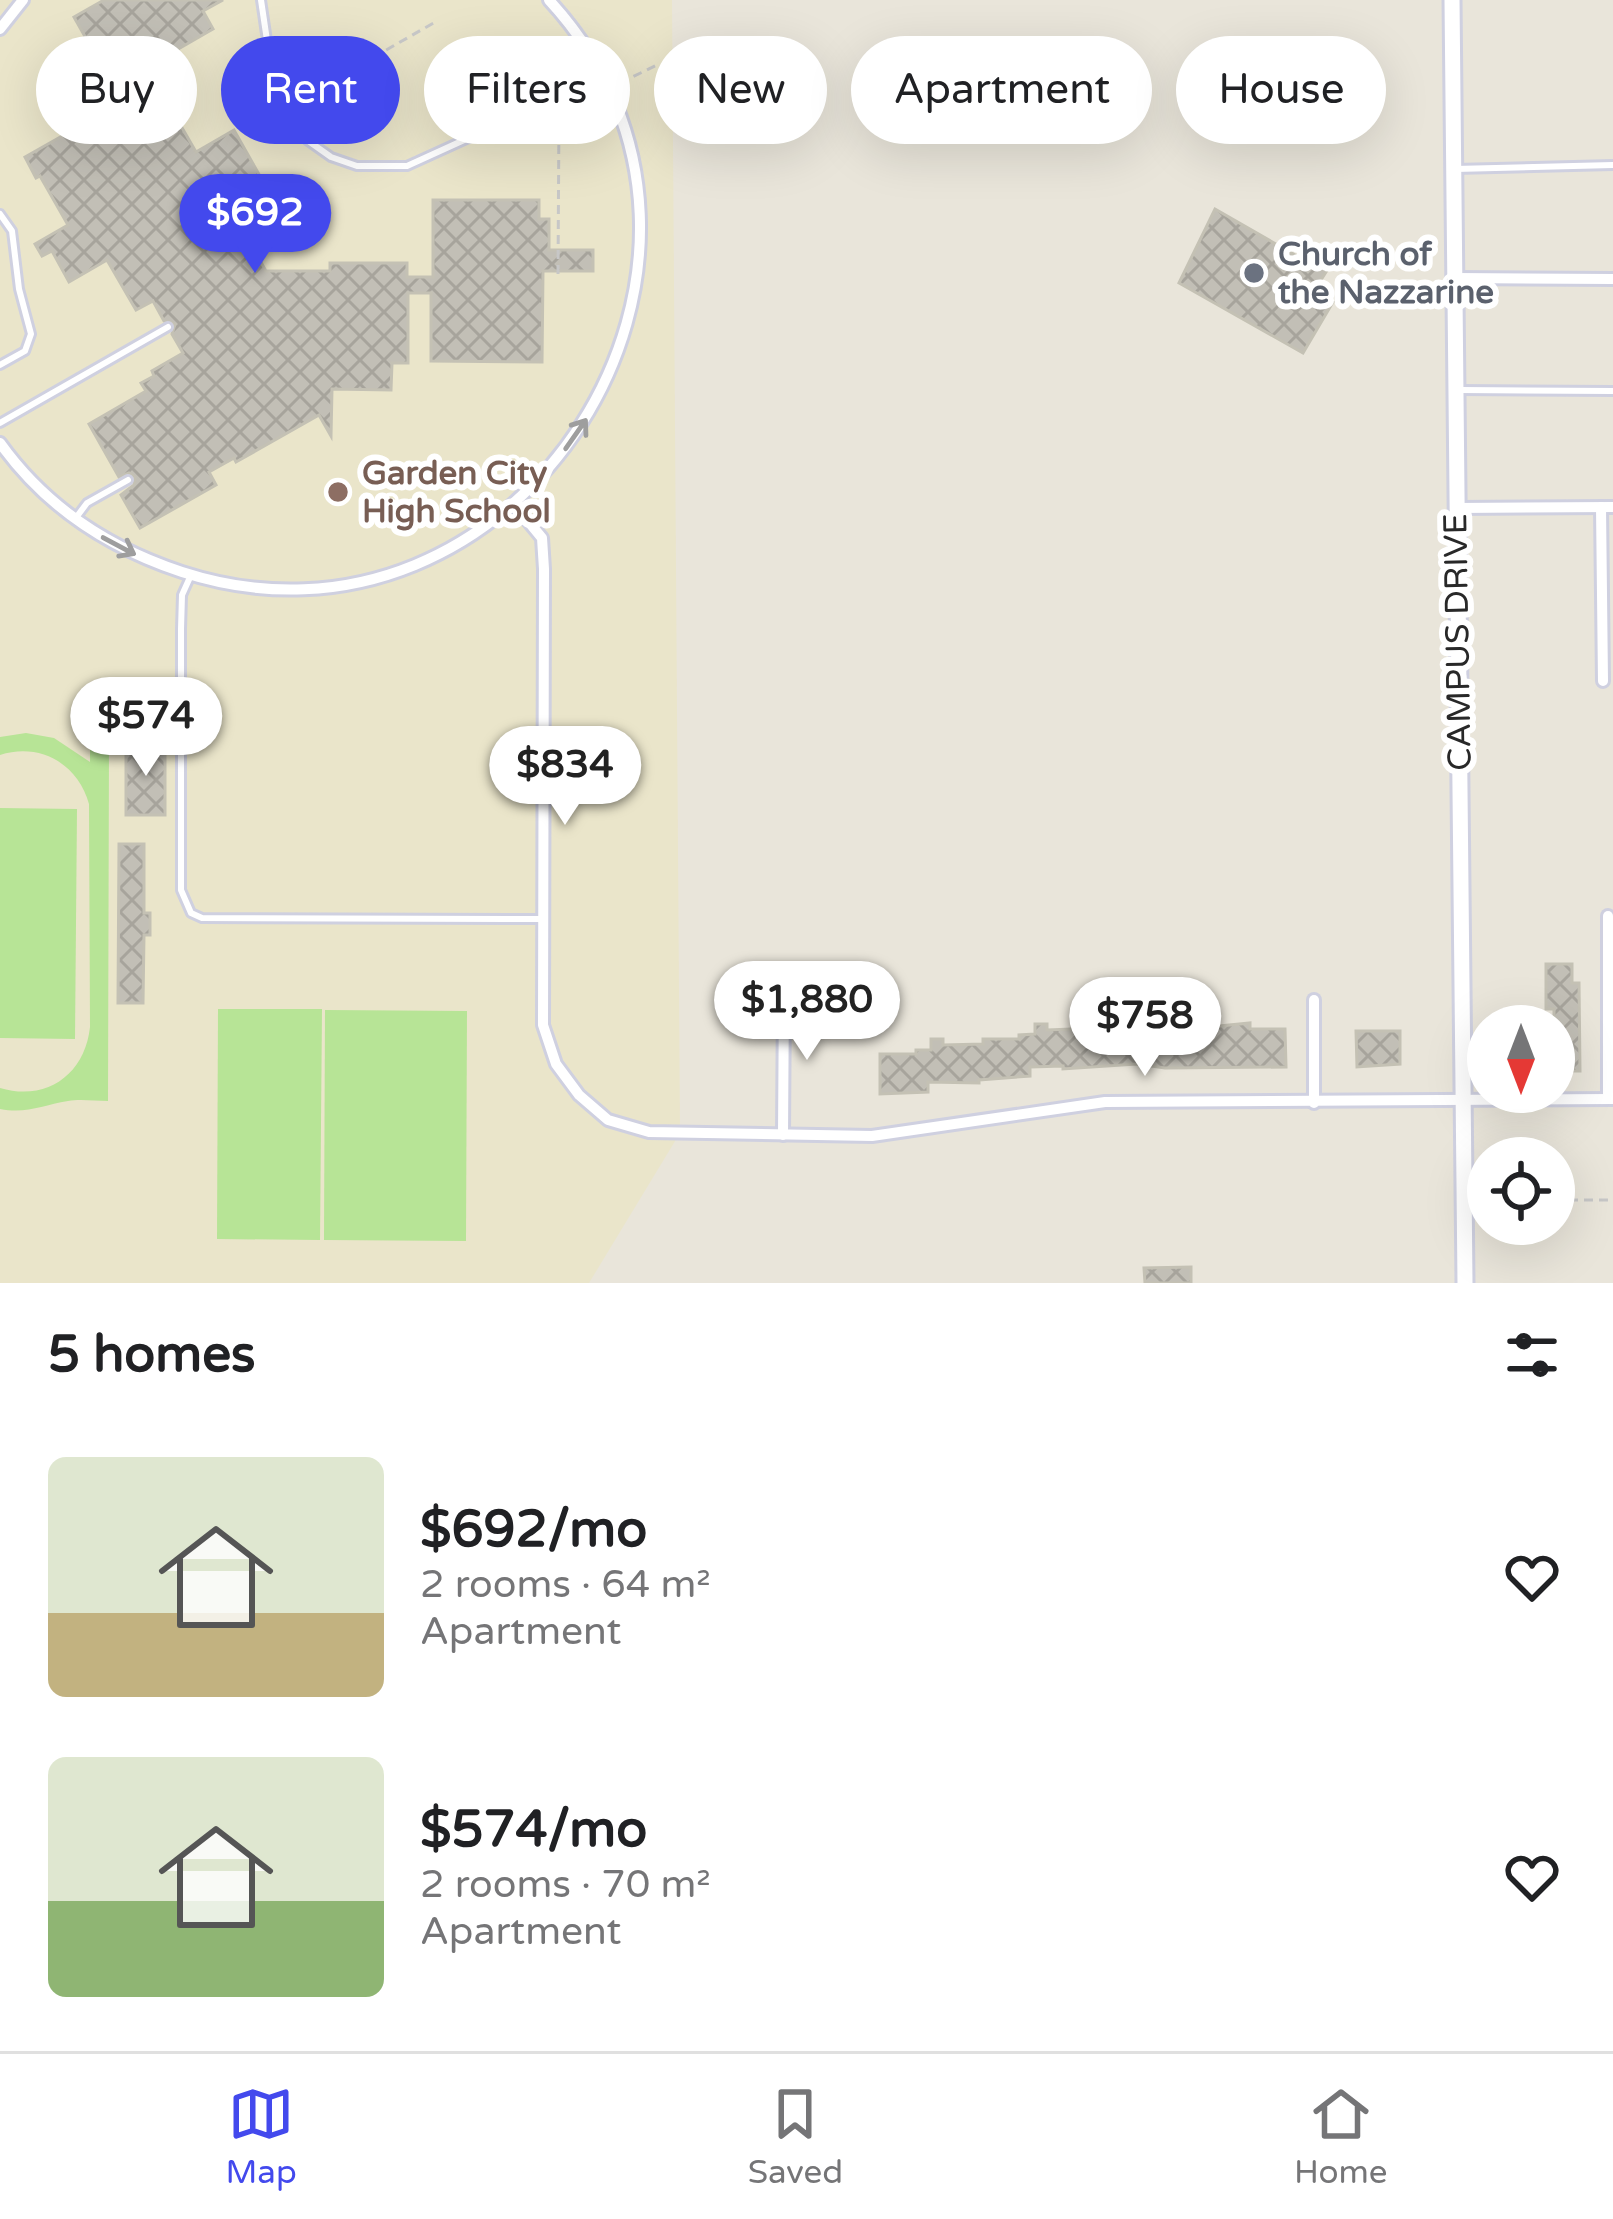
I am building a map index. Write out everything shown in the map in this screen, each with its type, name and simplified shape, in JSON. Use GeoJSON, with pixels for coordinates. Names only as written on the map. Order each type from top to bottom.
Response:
{"type":"FeatureCollection","features":[{"type":"Feature","properties":{"kind":"main road","name":"CAMPUS DRIVE"},"geometry":{"type":"LineString","coordinates":[[1452,0],[1466,1283]]}},
{"type":"Feature","properties":{"kind":"street"},"geometry":{"type":"LineString","coordinates":[[0,29],[23,0]]}},
{"type":"Feature","properties":{"kind":"street"},"geometry":{"type":"LineString","coordinates":[[549,0],[577,36]]}},
{"type":"Feature","properties":{"kind":"street"},"geometry":{"type":"LineString","coordinates":[[0,443],[36,486],[75,519],[127,550],[191,575],[255,587],[325,586],[360,581],[446,550],[514,503],[552,466],[587,420],[614,364],[632,304],[638,245],[636,187],[626,144]]}},
{"type":"Feature","properties":{"kind":"street"},"geometry":{"type":"LineString","coordinates":[[1455,278],[1613,279]]}},
{"type":"Feature","properties":{"kind":"street"},"geometry":{"type":"LineString","coordinates":[[514,503],[542,538],[544,569],[543,1025],[556,1064],[608,1120],[649,1132],[872,1136],[1105,1102],[1611,1100],[1608,916]]}},
{"type":"Feature","properties":{"kind":"street"},"geometry":{"type":"LineString","coordinates":[[1457,508],[1607,507],[1603,681]]}},
{"type":"Feature","properties":{"kind":"street"},"geometry":{"type":"LineString","coordinates":[[783,1135],[784,991]]}},
{"type":"Feature","properties":{"kind":"street"},"geometry":{"type":"LineString","coordinates":[[1313,1000],[1314,1103]]}},
{"type":"Feature","properties":{"kind":"lane"},"geometry":{"type":"LineString","coordinates":[[261,0],[272,74],[290,121],[308,140],[331,157],[357,166],[407,166],[455,144]]}},
{"type":"Feature","properties":{"kind":"lane"},"geometry":{"type":"LineString","coordinates":[[1454,169],[1613,165]]}},
{"type":"Feature","properties":{"kind":"lane"},"geometry":{"type":"LineString","coordinates":[[0,214],[12,231],[19,290],[31,334],[25,351],[0,365]]}},
{"type":"Feature","properties":{"kind":"lane"},"geometry":{"type":"LineString","coordinates":[[0,423],[168,328]]}},
{"type":"Feature","properties":{"kind":"lane"},"geometry":{"type":"LineString","coordinates":[[1456,390],[1613,391]]}},
{"type":"Feature","properties":{"kind":"lane"},"geometry":{"type":"LineString","coordinates":[[75,519],[87,502],[128,480]]}},
{"type":"Feature","properties":{"kind":"lane"},"geometry":{"type":"LineString","coordinates":[[191,575],[182,595],[181,628],[181,890],[191,913],[202,918],[542,920]]}},
{"type":"Feature","properties":{"kind":"path"},"geometry":{"type":"LineString","coordinates":[[400,42],[437,21]]}},
{"type":"Feature","properties":{"kind":"path"},"geometry":{"type":"LineString","coordinates":[[558,274],[559,144]]}},
{"type":"Feature","properties":{"kind":"path"},"geometry":{"type":"LineString","coordinates":[[1575,1199],[1613,1200]]}},
{"type":"Feature","properties":{"kind":"shaded area","name":"Garden City High School"},"geometry":{"type":"Polygon","coordinates":[[[0,0],[672,0],[672,36],[654,36],[654,144],[673,144],[680,1133],[589,1283],[0,1283],[0,0]]]}},
{"type":"Feature","properties":{"kind":"green space"},"geometry":{"type":"Polygon","coordinates":[[[26,733],[54,738],[90,762],[90,741],[109,741],[108,1101],[73,1100],[10,1110],[0,1109],[0,1088],[33,1091],[61,1080],[80,1058],[90,1027],[89,804],[76,778],[55,760],[29,752],[0,755],[0,737],[26,733]]]}},
{"type":"Feature","properties":{"kind":"green space"},"geometry":{"type":"Polygon","coordinates":[[[0,808],[77,809],[75,1039],[0,1038],[0,808]]]}},
{"type":"Feature","properties":{"kind":"green space"},"geometry":{"type":"Polygon","coordinates":[[[218,1009],[322,1009],[320,1240],[217,1239],[218,1009]]]}},
{"type":"Feature","properties":{"kind":"green space"},"geometry":{"type":"Polygon","coordinates":[[[325,1010],[467,1011],[466,1241],[324,1240],[325,1010]]]}},
{"type":"Feature","properties":{"kind":"building"},"geometry":{"type":"Polygon","coordinates":[[[104,0],[223,0],[203,11],[213,29],[197,38],[85,36],[74,17],[104,0]]]}},
{"type":"Feature","properties":{"kind":"building"},"geometry":{"type":"Polygon","coordinates":[[[221,138],[221,144],[242,144],[278,208],[242,229],[266,271],[330,271],[330,263],[407,263],[407,277],[433,277],[433,200],[539,200],[539,219],[549,219],[549,250],[593,250],[593,271],[543,271],[542,362],[431,361],[431,293],[408,293],[408,363],[392,363],[391,390],[332,389],[331,436],[319,415],[209,472],[216,485],[140,528],[121,495],[134,485],[135,477],[129,473],[119,477],[89,424],[146,391],[141,383],[154,376],[152,371],[183,353],[172,334],[175,324],[164,321],[153,301],[136,310],[107,260],[69,282],[52,251],[42,256],[35,244],[68,225],[25,157],[48,144],[191,144],[196,152],[221,138]]]}},
{"type":"Feature","properties":{"kind":"building","name":"Church of the Nazzarine"},"geometry":{"type":"Polygon","coordinates":[[[1215,209],[1302,259],[1306,252],[1331,264],[1314,291],[1333,302],[1303,353],[1179,283],[1215,209]]]}},
{"type":"Feature","properties":{"kind":"building"},"geometry":{"type":"Polygon","coordinates":[[[126,743],[165,743],[165,815],[126,815],[126,743]]]}},
{"type":"Feature","properties":{"kind":"building"},"geometry":{"type":"Polygon","coordinates":[[[119,844],[144,844],[144,913],[150,913],[150,935],[144,935],[143,1003],[118,1003],[119,844]]]}},
{"type":"Feature","properties":{"kind":"building"},"geometry":{"type":"Polygon","coordinates":[[[1546,964],[1572,964],[1572,983],[1579,983],[1580,1071],[1575,1071],[1575,1005],[1546,1005],[1546,964]]]}},
{"type":"Feature","properties":{"kind":"building"},"geometry":{"type":"Polygon","coordinates":[[[1122,1022],[1189,1029],[1250,1023],[1250,1029],[1285,1029],[1286,1067],[1030,1067],[1030,1076],[979,1083],[928,1082],[928,1092],[880,1094],[880,1054],[931,1050],[931,1039],[943,1039],[943,1045],[1019,1039],[1019,1035],[1035,1034],[1035,1024],[1047,1024],[1047,1030],[1122,1027],[1122,1022]]]}},
{"type":"Feature","properties":{"kind":"building"},"geometry":{"type":"Polygon","coordinates":[[[1356,1031],[1400,1031],[1400,1064],[1357,1067],[1356,1031]]]}},
{"type":"Feature","properties":{"kind":"building"},"geometry":{"type":"Polygon","coordinates":[[[1191,1267],[1191,1283],[1145,1283],[1144,1268],[1191,1267]]]}},
{"type":"Feature","properties":{"kind":"place","name":"Church of the Nazzarine"},"geometry":{"type":"Point","coordinates":[1254,273]}},
{"type":"Feature","properties":{"kind":"place","name":"Garden City High School"},"geometry":{"type":"Point","coordinates":[338,492]}}]}
